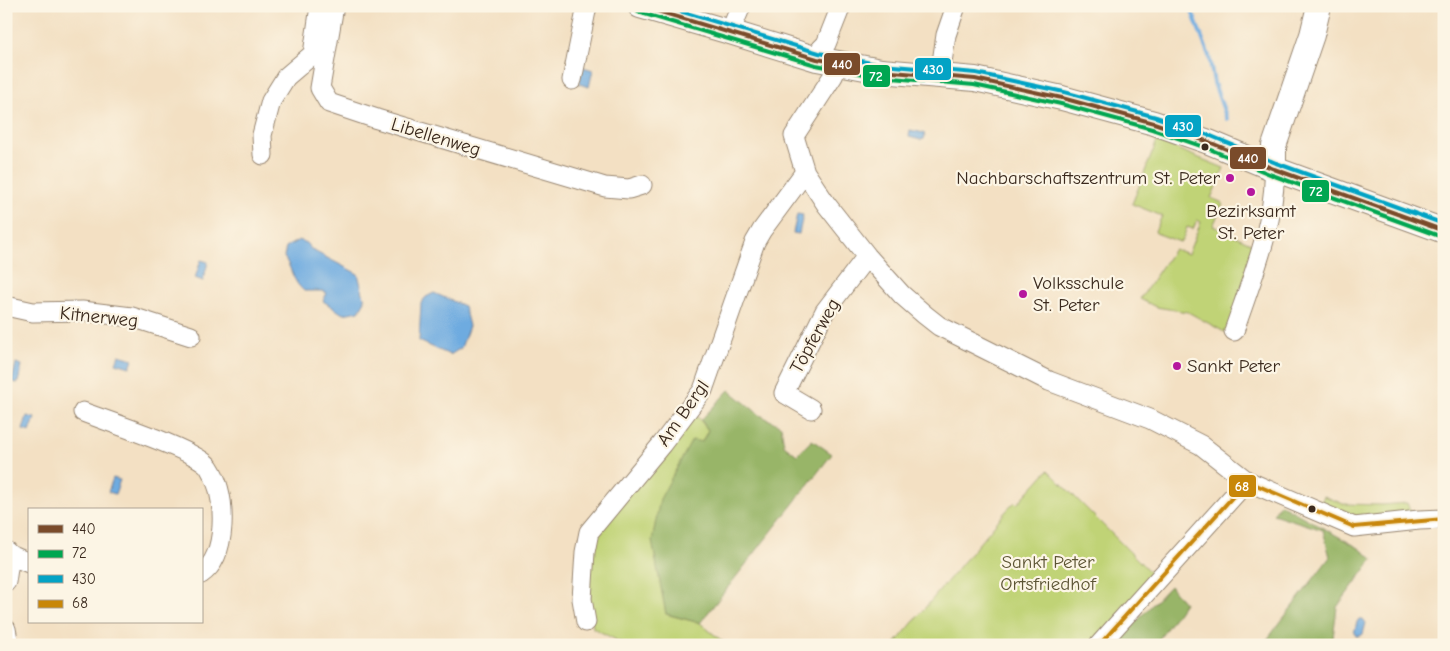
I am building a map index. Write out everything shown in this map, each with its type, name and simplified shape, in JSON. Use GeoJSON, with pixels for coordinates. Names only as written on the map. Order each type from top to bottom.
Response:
{"type":"FeatureCollection","features":[{"type":"Feature","properties":{"kind":"main road"},"geometry":{"type":"LineString","coordinates":[[640,6],[828,61],[881,71],[975,79],[1019,88],[1146,121],[1209,142],[1274,169],[1444,232]]}},
{"type":"Feature","properties":{"kind":"main road"},"geometry":{"type":"LineString","coordinates":[[1274,169],[1274,146],[1320,6]]}},
{"type":"Feature","properties":{"kind":"street"},"geometry":{"type":"LineString","coordinates":[[263,155],[262,135],[271,102],[286,77],[312,54],[320,6]]}},
{"type":"Feature","properties":{"kind":"street","name":"Libellenweg"},"geometry":{"type":"LineString","coordinates":[[334,6],[320,88],[329,103],[377,120],[604,187],[630,188],[642,185]]}},
{"type":"Feature","properties":{"kind":"street"},"geometry":{"type":"LineString","coordinates":[[572,80],[587,6]]}},
{"type":"Feature","properties":{"kind":"street"},"geometry":{"type":"LineString","coordinates":[[730,32],[741,6]]}},
{"type":"Feature","properties":{"kind":"street"},"geometry":{"type":"LineString","coordinates":[[841,6],[826,44],[821,49],[828,61],[832,76],[794,136],[805,172],[826,204],[867,256],[902,295],[939,326],[1049,380],[1150,419],[1201,445],[1247,482],[1354,527],[1444,519]]}},
{"type":"Feature","properties":{"kind":"street"},"geometry":{"type":"LineString","coordinates":[[940,76],[946,35],[957,9]]}},
{"type":"Feature","properties":{"kind":"street"},"geometry":{"type":"LineString","coordinates":[[1234,331],[1255,269],[1270,213],[1275,184],[1274,169]]}},
{"type":"Feature","properties":{"kind":"street","name":"Am Bergl"},"geometry":{"type":"LineString","coordinates":[[586,622],[582,598],[585,552],[589,532],[662,444],[703,390],[755,242],[805,172]]}},
{"type":"Feature","properties":{"kind":"street","name":"Töpferweg"},"geometry":{"type":"LineString","coordinates":[[811,409],[784,393],[825,311],[867,256]]}},
{"type":"Feature","properties":{"kind":"street","name":"Kitnerweg"},"geometry":{"type":"LineString","coordinates":[[6,306],[33,312],[82,311],[132,317],[191,336]]}},
{"type":"Feature","properties":{"kind":"street"},"geometry":{"type":"LineString","coordinates":[[83,412],[178,448],[208,466],[219,492],[222,524],[220,543],[208,569],[202,573]]}},
{"type":"Feature","properties":{"kind":"street"},"geometry":{"type":"LineString","coordinates":[[1099,645],[1247,482]]}},
{"type":"Feature","properties":{"kind":"street"},"geometry":{"type":"LineString","coordinates":[[6,582],[8,553],[28,563]]}},
{"type":"Feature","properties":{"kind":"street"},"geometry":{"type":"LineString","coordinates":[[6,629],[9,645]]}},
{"type":"Feature","properties":{"kind":"green space"},"geometry":{"type":"Polygon","coordinates":[[[1157,141],[1224,168],[1211,198],[1223,203],[1213,226],[1255,245],[1228,334],[1188,312],[1156,307],[1140,299],[1174,249],[1188,254],[1201,222],[1197,220],[1193,229],[1187,227],[1180,242],[1156,233],[1155,231],[1162,216],[1132,204],[1157,141]]]}},
{"type":"Feature","properties":{"kind":"green space"},"geometry":{"type":"Polygon","coordinates":[[[729,390],[760,415],[781,426],[784,445],[797,455],[812,440],[832,454],[700,623],[666,614],[652,541],[660,499],[692,440],[702,442],[708,430],[701,420],[729,390]]]}},
{"type":"Feature","properties":{"kind":"green space"},"geometry":{"type":"Polygon","coordinates":[[[693,411],[708,430],[702,442],[666,614],[700,623],[727,645],[626,645],[593,628],[587,573],[594,535],[693,411]]]}},
{"type":"Feature","properties":{"kind":"green space","name":"Sankt Peter Ortsfriedhof"},"geometry":{"type":"Polygon","coordinates":[[[1048,470],[1155,577],[1092,645],[894,645],[1007,510],[1015,502],[1017,504],[1048,470]]]}},
{"type":"Feature","properties":{"kind":"green space"},"geometry":{"type":"Polygon","coordinates":[[[1324,496],[1343,504],[1382,505],[1407,503],[1412,514],[1364,517],[1345,516],[1320,504],[1324,496]]]}},
{"type":"Feature","properties":{"kind":"green space"},"geometry":{"type":"Polygon","coordinates":[[[1280,504],[1359,548],[1373,559],[1337,607],[1332,645],[1263,645],[1330,557],[1323,530],[1273,514],[1280,504]]]}},
{"type":"Feature","properties":{"kind":"green space"},"geometry":{"type":"Polygon","coordinates":[[[1170,586],[1184,603],[1155,645],[1114,645],[1170,586]]]}},
{"type":"Feature","properties":{"kind":"water"},"geometry":{"type":"Polygon","coordinates":[[[583,67],[593,70],[589,87],[579,84],[583,67]]]}},
{"type":"Feature","properties":{"kind":"water"},"geometry":{"type":"Polygon","coordinates":[[[910,130],[924,133],[924,139],[909,137],[910,130]]]}},
{"type":"Feature","properties":{"kind":"water"},"geometry":{"type":"Polygon","coordinates":[[[797,214],[803,215],[799,234],[793,233],[797,214]]]}},
{"type":"Feature","properties":{"kind":"water"},"geometry":{"type":"Polygon","coordinates":[[[299,240],[306,243],[312,250],[358,274],[365,301],[359,311],[343,314],[323,301],[327,293],[323,291],[304,291],[300,287],[284,257],[286,247],[299,240]]]}},
{"type":"Feature","properties":{"kind":"water"},"geometry":{"type":"Polygon","coordinates":[[[201,260],[208,262],[203,281],[195,278],[201,260]]]}},
{"type":"Feature","properties":{"kind":"water"},"geometry":{"type":"Polygon","coordinates":[[[434,293],[464,306],[469,326],[461,348],[450,355],[419,341],[421,303],[426,297],[434,293]]]}},
{"type":"Feature","properties":{"kind":"water"},"geometry":{"type":"Polygon","coordinates":[[[119,355],[133,359],[130,367],[116,363],[119,355]]]}},
{"type":"Feature","properties":{"kind":"water"},"geometry":{"type":"Polygon","coordinates":[[[16,363],[22,365],[18,383],[12,382],[16,363]]]}},
{"type":"Feature","properties":{"kind":"water"},"geometry":{"type":"Polygon","coordinates":[[[27,416],[35,418],[30,432],[23,430],[27,416]]]}},
{"type":"Feature","properties":{"kind":"water"},"geometry":{"type":"Polygon","coordinates":[[[113,478],[120,480],[115,494],[108,492],[113,478]]]}},
{"type":"Feature","properties":{"kind":"water"},"geometry":{"type":"Polygon","coordinates":[[[1359,619],[1363,619],[1366,623],[1363,634],[1356,636],[1354,633],[1359,619]]]}},
{"type":"Feature","properties":{"kind":"waterway"},"geometry":{"type":"LineString","coordinates":[[1190,6],[1209,56],[1214,83],[1227,119]]}},
{"type":"Feature","properties":{"kind":"transit line","name":"440"},"geometry":{"type":"LineString","coordinates":[[641,6],[817,59],[881,71],[975,79],[1062,98],[1154,123],[1444,231]]}},
{"type":"Feature","properties":{"kind":"transit line","name":"430"},"geometry":{"type":"LineString","coordinates":[[663,6],[819,53],[882,65],[976,73],[1064,92],[1156,117],[1444,224]]}},
{"type":"Feature","properties":{"kind":"transit line","name":"72"},"geometry":{"type":"LineString","coordinates":[[638,12],[816,65],[880,77],[974,85],[1061,104],[1152,129],[1442,237]]}},
{"type":"Feature","properties":{"kind":"transit line","name":"68"},"geometry":{"type":"LineString","coordinates":[[1099,645],[1247,481],[1354,527],[1444,519]]}},
{"type":"Feature","properties":{"kind":"place","name":"Nachbarschaftszentrum St. Peter"},"geometry":{"type":"Point","coordinates":[1230,178]}},
{"type":"Feature","properties":{"kind":"place","name":"Bezirksamt St. Peter"},"geometry":{"type":"Point","coordinates":[1251,192]}},
{"type":"Feature","properties":{"kind":"place","name":"Volksschule St. Peter"},"geometry":{"type":"Point","coordinates":[1023,294]}},
{"type":"Feature","properties":{"kind":"place","name":"Sankt Peter"},"geometry":{"type":"Point","coordinates":[1177,366]}}]}
